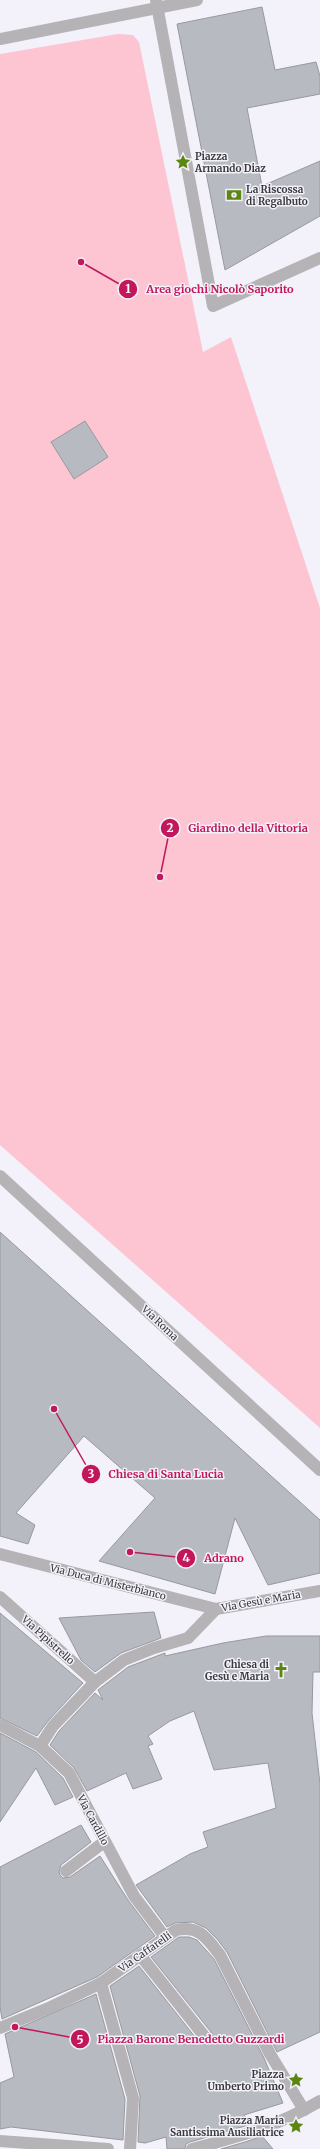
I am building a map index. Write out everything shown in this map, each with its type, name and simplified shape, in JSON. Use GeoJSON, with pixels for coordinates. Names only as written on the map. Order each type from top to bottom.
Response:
{"type":"FeatureCollection","features":[{"type":"Feature","properties":{"kind":"street"},"geometry":{"type":"LineString","coordinates":[[0,38],[157,4],[173,5],[197,0]]}},
{"type":"Feature","properties":{"kind":"street"},"geometry":{"type":"LineString","coordinates":[[157,4],[213,306],[320,258]]}},
{"type":"Feature","properties":{"kind":"street","name":"Via Roma"},"geometry":{"type":"LineString","coordinates":[[0,1176],[320,1470]]}},
{"type":"Feature","properties":{"kind":"street","name":"Via Duca di Misterbianco"},"geometry":{"type":"LineString","coordinates":[[0,1554],[216,1609]]}},
{"type":"Feature","properties":{"kind":"street","name":"Via Gesù e Maria"},"geometry":{"type":"LineString","coordinates":[[40,1746],[53,1726],[96,1682],[124,1660],[154,1648],[188,1638],[216,1609],[320,1591]]}},
{"type":"Feature","properties":{"kind":"street","name":"Via Pipistrello"},"geometry":{"type":"LineString","coordinates":[[0,1598],[96,1682]]}},
{"type":"Feature","properties":{"kind":"street","name":"Via Cardillo"},"geometry":{"type":"LineString","coordinates":[[0,1725],[40,1746],[69,1773],[104,1842],[134,1896],[165,1937]]}},
{"type":"Feature","properties":{"kind":"street"},"geometry":{"type":"LineString","coordinates":[[66,1870],[104,1842]]}},
{"type":"Feature","properties":{"kind":"street","name":"Via Caffarelli"},"geometry":{"type":"LineString","coordinates":[[0,2028],[51,2007],[101,1983],[165,1937],[176,1930],[187,1927],[198,1931],[210,1942],[220,1955],[270,2054],[304,2110]]}},
{"type":"Feature","properties":{"kind":"street"},"geometry":{"type":"LineString","coordinates":[[140,1955],[205,2037]]}},
{"type":"Feature","properties":{"kind":"street"},"geometry":{"type":"LineString","coordinates":[[101,1983],[133,2098],[130,2149]]}},
{"type":"Feature","properties":{"kind":"street"},"geometry":{"type":"LineString","coordinates":[[192,2149],[260,2131],[320,2102]]}},
{"type":"Feature","properties":{"kind":"street"},"geometry":{"type":"LineString","coordinates":[[0,2140],[108,2149]]}},
{"type":"Feature","properties":{"kind":"shaded area"},"geometry":{"type":"Polygon","coordinates":[[[118,34],[133,35],[139,42],[203,352],[231,337],[320,608],[320,1428],[0,1145],[0,54],[118,34]]]}},
{"type":"Feature","properties":{"kind":"building"},"geometry":{"type":"Polygon","coordinates":[[[262,7],[275,70],[316,62],[320,76],[320,94],[247,108],[262,186],[320,161],[320,216],[225,270],[177,24],[262,7]]]}},
{"type":"Feature","properties":{"kind":"building"},"geometry":{"type":"Polygon","coordinates":[[[85,421],[108,457],[74,479],[51,442],[85,421]]]}},
{"type":"Feature","properties":{"kind":"building"},"geometry":{"type":"Polygon","coordinates":[[[0,1232],[320,1520],[320,1573],[268,1585],[235,1518],[215,1594],[99,1561],[155,1498],[84,1436],[16,1513],[35,1525],[28,1544],[0,1536],[0,1232]]]}},
{"type":"Feature","properties":{"kind":"building"},"geometry":{"type":"Polygon","coordinates":[[[154,1612],[161,1638],[121,1653],[95,1672],[81,1660],[59,1618],[154,1612]]]}},
{"type":"Feature","properties":{"kind":"building"},"geometry":{"type":"Polygon","coordinates":[[[0,1613],[83,1683],[48,1721],[37,1736],[0,1718],[0,1613]]]}},
{"type":"Feature","properties":{"kind":"building"},"geometry":{"type":"Polygon","coordinates":[[[266,1636],[320,1636],[320,1672],[313,1672],[312,1713],[320,1784],[320,2032],[277,2052],[227,1952],[217,1939],[206,1928],[193,1922],[175,1923],[167,1927],[136,1885],[190,1854],[208,1847],[203,1832],[276,1808],[268,1763],[214,1770],[194,1711],[170,1721],[148,1736],[153,1744],[148,1746],[162,1779],[133,1789],[126,1773],[87,1791],[74,1768],[50,1745],[59,1731],[95,1693],[103,1700],[98,1690],[128,1667],[165,1653],[165,1656],[223,1643],[266,1636]]]}},
{"type":"Feature","properties":{"kind":"building"},"geometry":{"type":"Polygon","coordinates":[[[0,1733],[36,1752],[63,1778],[73,1797],[55,1805],[36,1768],[0,1822],[0,1733]]]}},
{"type":"Feature","properties":{"kind":"building"},"geometry":{"type":"Polygon","coordinates":[[[81,1825],[91,1842],[61,1865],[59,1872],[60,1875],[63,1878],[70,1877],[100,1856],[128,1900],[155,1936],[97,1977],[2,2019],[0,2007],[0,1867],[81,1825]]]}},
{"type":"Feature","properties":{"kind":"building"},"geometry":{"type":"Polygon","coordinates":[[[179,1937],[189,1937],[197,1940],[214,1959],[264,2058],[283,2103],[244,2115],[252,2124],[190,2142],[186,2144],[185,2149],[167,2149],[166,2137],[145,2143],[138,2142],[140,2096],[110,1986],[139,1966],[199,2042],[203,2044],[209,2043],[212,2039],[211,2032],[151,1957],[179,1937]]]}},
{"type":"Feature","properties":{"kind":"building"},"geometry":{"type":"Polygon","coordinates":[[[96,1994],[125,2099],[123,2140],[11,2127],[0,2129],[0,2083],[14,2077],[5,2034],[96,1994]]]}},
{"type":"Feature","properties":{"kind":"building"},"geometry":{"type":"Polygon","coordinates":[[[262,2136],[273,2149],[221,2149],[245,2142],[262,2136]]]}},
{"type":"Feature","properties":{"kind":"place","name":"Piazza Armando Diaz"},"geometry":{"type":"Point","coordinates":[183,162]}},
{"type":"Feature","properties":{"kind":"place","name":"La Riscossa di Regalbuto"},"geometry":{"type":"Point","coordinates":[234,195]}},
{"type":"Feature","properties":{"kind":"place","name":"Area giochi Nicolò Saporito"},"geometry":{"type":"Point","coordinates":[81,262]}},
{"type":"Feature","properties":{"kind":"place","name":"Giardino della Vittoria"},"geometry":{"type":"Point","coordinates":[160,877]}},
{"type":"Feature","properties":{"kind":"place","name":"Chiesa di Santa Lucia"},"geometry":{"type":"Point","coordinates":[54,1409]}},
{"type":"Feature","properties":{"kind":"place","name":"Adrano"},"geometry":{"type":"Point","coordinates":[130,1552]}},
{"type":"Feature","properties":{"kind":"place","name":"Chiesa di Gesù e Maria"},"geometry":{"type":"Point","coordinates":[281,1670]}},
{"type":"Feature","properties":{"kind":"place","name":"Piazza Barone Benedetto Guzzardi"},"geometry":{"type":"Point","coordinates":[15,2027]}},
{"type":"Feature","properties":{"kind":"place","name":"Piazza Umberto Primo"},"geometry":{"type":"Point","coordinates":[296,2080]}},
{"type":"Feature","properties":{"kind":"place","name":"Piazza Maria Santissima Ausiliatrice"},"geometry":{"type":"Point","coordinates":[296,2126]}}]}
